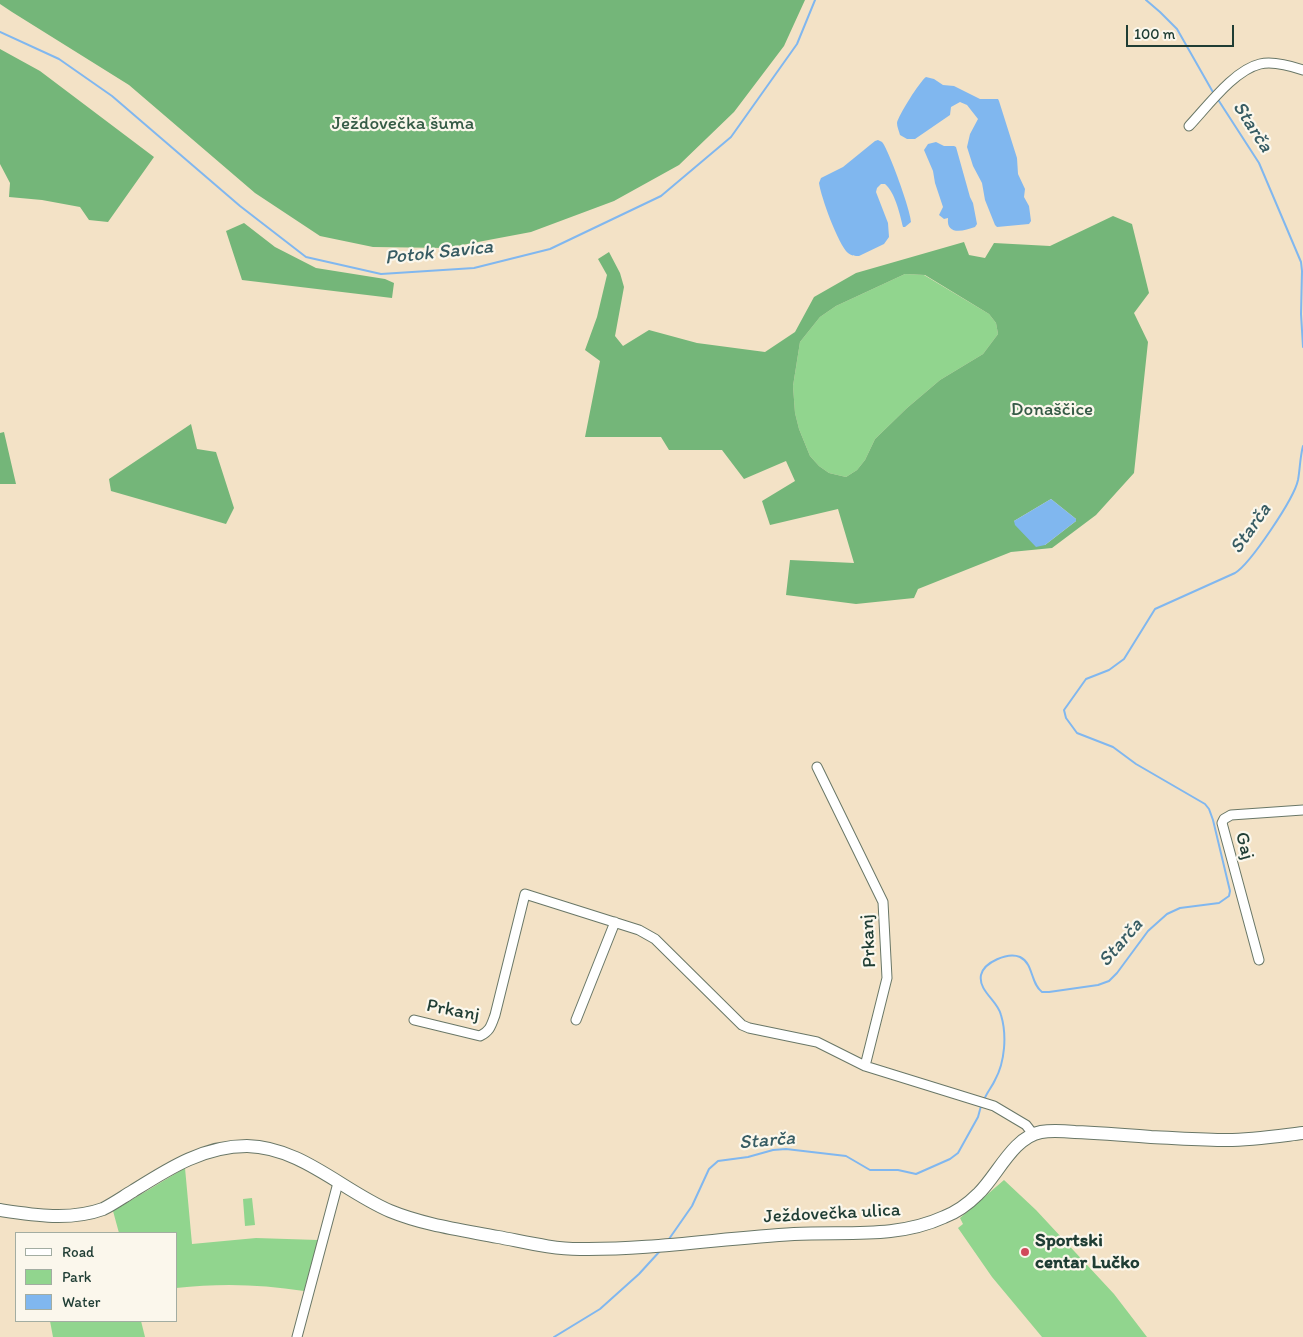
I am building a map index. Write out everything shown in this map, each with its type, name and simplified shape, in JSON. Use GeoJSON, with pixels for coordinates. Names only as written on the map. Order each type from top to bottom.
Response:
{"type":"FeatureCollection","features":[{"type":"Feature","properties":{"kind":"main road"},"geometry":{"type":"LineString","coordinates":[[1033,1134],[1049,1131],[1227,1140],[1303,1133]]}},
{"type":"Feature","properties":{"kind":"main road","name":"Ježdovečka ulica"},"geometry":{"type":"LineString","coordinates":[[0,1210],[53,1216],[81,1214],[98,1210],[112,1204],[166,1170],[190,1158],[200,1154],[239,1147],[260,1148],[287,1155],[313,1167],[388,1210],[411,1218],[453,1229],[562,1248],[602,1249],[795,1234],[867,1234],[920,1226],[942,1218],[967,1204],[986,1186],[1019,1144],[1033,1134]]}},
{"type":"Feature","properties":{"kind":"street"},"geometry":{"type":"LineString","coordinates":[[1189,126],[1236,78],[1248,70],[1261,64],[1274,64],[1303,70]]}},
{"type":"Feature","properties":{"kind":"street","name":"Prkanj"},"geometry":{"type":"LineString","coordinates":[[817,768],[883,902],[887,978],[866,1066]]}},
{"type":"Feature","properties":{"kind":"street","name":"Gaj"},"geometry":{"type":"LineString","coordinates":[[1258,960],[1222,823],[1224,818],[1231,815],[1303,810]]}},
{"type":"Feature","properties":{"kind":"street","name":"Prkanj"},"geometry":{"type":"LineString","coordinates":[[414,1020],[480,1036],[487,1032],[495,1015],[524,894],[639,930],[655,939],[742,1025],[817,1042],[866,1066],[990,1105],[1006,1112],[1026,1126],[1033,1134]]}},
{"type":"Feature","properties":{"kind":"street"},"geometry":{"type":"LineString","coordinates":[[576,1020],[615,922]]}},
{"type":"Feature","properties":{"kind":"street"},"geometry":{"type":"LineString","coordinates":[[297,1337],[338,1183]]}},
{"type":"Feature","properties":{"kind":"green space","name":"Ježdovečka šuma"},"geometry":{"type":"Polygon","coordinates":[[[0,0],[805,0],[784,46],[734,112],[679,165],[614,201],[531,232],[446,248],[373,247],[320,236],[255,193],[129,85],[12,12],[0,4],[0,0]]]}},
{"type":"Feature","properties":{"kind":"green space"},"geometry":{"type":"Polygon","coordinates":[[[0,49],[40,71],[154,157],[108,222],[89,220],[80,207],[42,200],[9,197],[10,183],[0,164],[0,49]]]}},
{"type":"Feature","properties":{"kind":"green space","name":"Donaščice"},"geometry":{"type":"Polygon","coordinates":[[[1113,216],[1132,224],[1149,293],[1134,313],[1148,342],[1134,473],[1096,515],[1052,548],[1011,552],[918,589],[914,598],[856,604],[786,595],[790,560],[854,563],[838,509],[770,525],[762,501],[795,481],[786,461],[744,479],[722,450],[669,450],[661,437],[585,437],[600,361],[585,350],[597,317],[607,275],[598,259],[609,252],[620,273],[624,287],[615,336],[623,346],[649,330],[697,343],[765,352],[795,332],[814,297],[856,273],[964,242],[969,255],[985,258],[994,243],[1050,246],[1113,216]],[[905,274],[836,306],[820,317],[800,342],[793,386],[795,413],[810,456],[829,473],[846,477],[857,470],[865,460],[875,439],[907,408],[940,380],[983,354],[998,334],[996,323],[989,314],[925,275],[905,274]],[[1051,499],[1014,521],[1045,545],[1076,521],[1076,519],[1051,499]]]}},
{"type":"Feature","properties":{"kind":"green space"},"geometry":{"type":"Polygon","coordinates":[[[244,223],[275,247],[316,268],[385,279],[394,283],[392,298],[242,280],[226,231],[244,223]]]}},
{"type":"Feature","properties":{"kind":"green space"},"geometry":{"type":"Polygon","coordinates":[[[905,274],[924,275],[989,314],[996,323],[998,334],[983,354],[940,380],[907,408],[875,439],[865,460],[857,470],[846,477],[829,473],[810,456],[795,413],[793,386],[800,342],[820,317],[836,306],[905,274]]]}},
{"type":"Feature","properties":{"kind":"green space"},"geometry":{"type":"Polygon","coordinates":[[[191,424],[197,449],[216,452],[234,508],[226,524],[111,491],[109,479],[191,424]]]}},
{"type":"Feature","properties":{"kind":"green space"},"geometry":{"type":"Polygon","coordinates":[[[4,432],[16,484],[0,484],[0,433],[4,432]]]}},
{"type":"Feature","properties":{"kind":"green space"},"geometry":{"type":"Polygon","coordinates":[[[185,1168],[192,1244],[256,1238],[318,1240],[304,1291],[240,1285],[178,1288],[178,1232],[119,1232],[113,1211],[185,1168]]]}},
{"type":"Feature","properties":{"kind":"green space","name":"Sportski centar Lučko"},"geometry":{"type":"Polygon","coordinates":[[[1004,1180],[1036,1210],[1114,1294],[1147,1337],[1042,1337],[992,1277],[958,1228],[963,1224],[960,1218],[1004,1180]]]}},
{"type":"Feature","properties":{"kind":"green space"},"geometry":{"type":"Polygon","coordinates":[[[252,1198],[255,1225],[245,1226],[243,1199],[252,1198]]]}},
{"type":"Feature","properties":{"kind":"green space"},"geometry":{"type":"Polygon","coordinates":[[[50,1322],[141,1322],[145,1337],[53,1337],[50,1322]]]}},
{"type":"Feature","properties":{"kind":"water"},"geometry":{"type":"Polygon","coordinates":[[[926,77],[934,79],[943,85],[954,86],[980,99],[998,99],[1017,158],[1018,174],[1025,189],[1024,197],[1029,206],[1031,221],[1029,224],[997,227],[995,225],[985,200],[982,183],[973,166],[967,147],[970,134],[978,119],[967,105],[960,102],[951,107],[950,115],[915,139],[907,139],[900,135],[897,125],[898,119],[914,91],[926,77]]]}},
{"type":"Feature","properties":{"kind":"water"},"geometry":{"type":"Polygon","coordinates":[[[875,141],[882,142],[889,155],[911,222],[903,227],[892,192],[885,184],[881,184],[876,192],[888,223],[889,237],[884,244],[859,256],[854,256],[844,248],[835,231],[826,209],[819,183],[821,178],[843,167],[875,141]]]}},
{"type":"Feature","properties":{"kind":"water"},"geometry":{"type":"Polygon","coordinates":[[[936,142],[944,146],[956,147],[973,203],[977,224],[975,227],[961,231],[953,230],[948,224],[948,218],[944,219],[939,215],[943,207],[933,171],[924,150],[928,144],[936,142]]]}},
{"type":"Feature","properties":{"kind":"water"},"geometry":{"type":"Polygon","coordinates":[[[1051,499],[1076,519],[1076,521],[1045,545],[1036,547],[1015,525],[1014,521],[1051,499]]]}},
{"type":"Feature","properties":{"kind":"waterway","name":"Potok Savica"},"geometry":{"type":"LineString","coordinates":[[0,32],[59,59],[112,96],[240,206],[306,257],[381,274],[474,268],[550,249],[661,196],[731,137],[797,44],[815,0]]}},
{"type":"Feature","properties":{"kind":"waterway","name":"Starča"},"geometry":{"type":"LineString","coordinates":[[1146,0],[1177,29],[1214,94]]}},
{"type":"Feature","properties":{"kind":"waterway","name":"Starča"},"geometry":{"type":"LineString","coordinates":[[1217,98],[1259,163],[1301,262],[1303,347]]}},
{"type":"Feature","properties":{"kind":"waterway","name":"Starča"},"geometry":{"type":"LineString","coordinates":[[984,1100],[998,1073],[1004,1048],[1003,1023],[999,1010],[985,991],[981,981],[983,970],[991,962],[1003,957],[1020,957],[1028,964],[1035,984],[1042,992],[1098,985],[1109,981],[1117,973],[1148,931],[1167,914],[1180,908],[1219,903],[1229,896],[1230,891],[1213,820],[1205,804],[1136,764],[1113,747],[1077,733],[1066,718],[1064,710],[1086,679],[1109,670],[1124,659],[1155,609],[1235,573],[1242,567],[1271,530],[1289,501],[1298,480],[1303,446]]}},
{"type":"Feature","properties":{"kind":"waterway","name":"Starča"},"geometry":{"type":"LineString","coordinates":[[669,1239],[692,1206],[709,1169],[718,1161],[786,1149],[846,1156],[870,1170],[898,1170],[916,1174],[950,1159],[958,1153],[978,1117],[981,1106]]}},
{"type":"Feature","properties":{"kind":"waterway","name":"Starča"},"geometry":{"type":"LineString","coordinates":[[554,1337],[600,1309],[639,1274],[660,1251]]}},
{"type":"Feature","properties":{"kind":"place","name":"Sportski centar Lučko"},"geometry":{"type":"Point","coordinates":[1025,1252]}}]}
